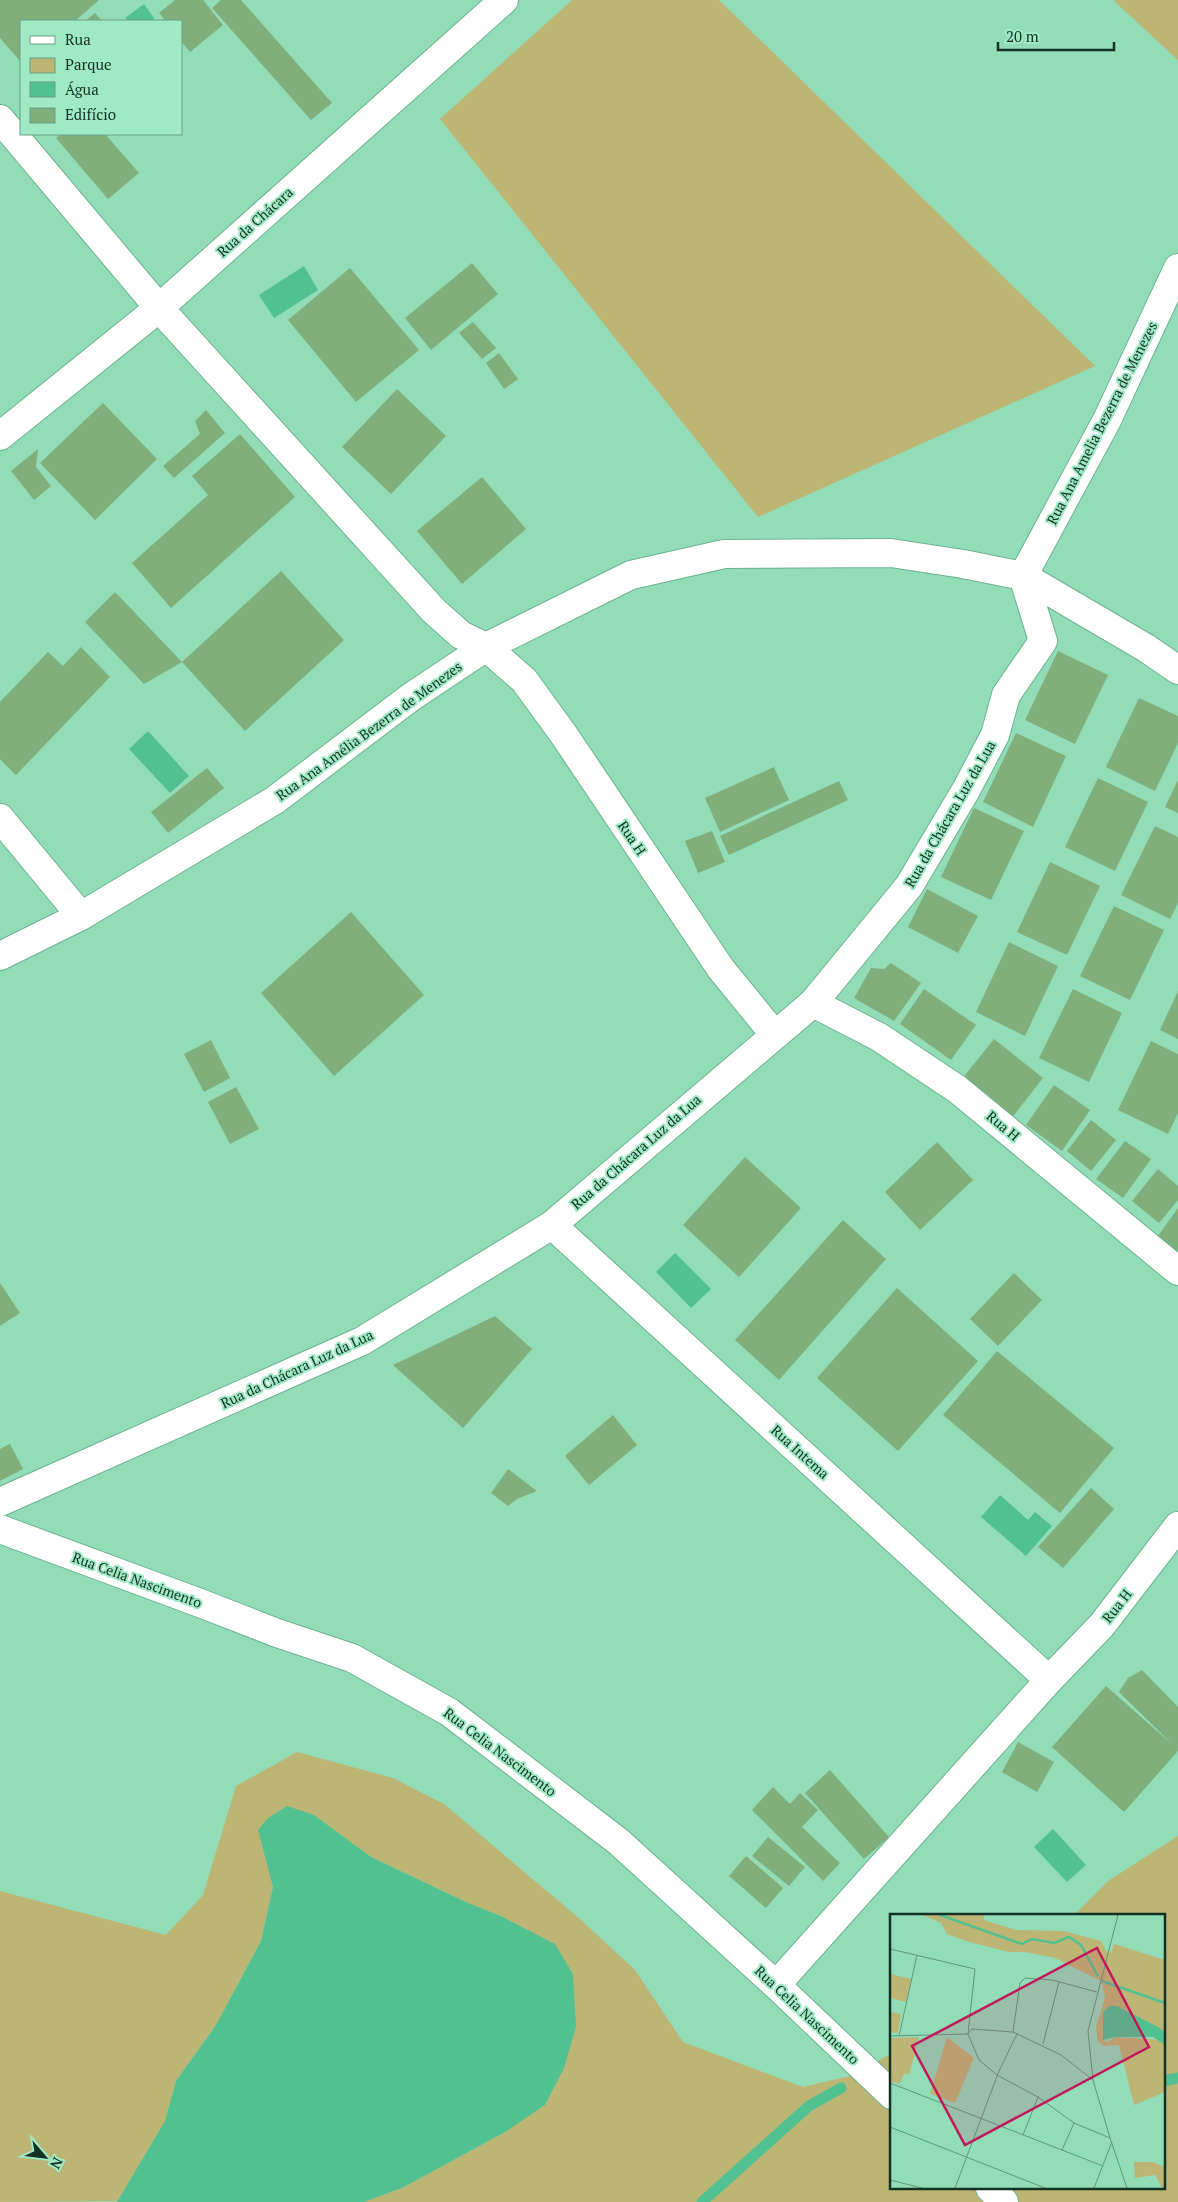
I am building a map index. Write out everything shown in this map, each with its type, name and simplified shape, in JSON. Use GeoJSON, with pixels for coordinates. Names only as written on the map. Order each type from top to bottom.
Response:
{"type":"FeatureCollection","features":[{"type":"Feature","properties":{"kind":"street","name":"Rua da Chácara"},"geometry":{"type":"LineString","coordinates":[[0,436],[159,308],[504,0]]}},
{"type":"Feature","properties":{"kind":"street","name":"Rua H"},"geometry":{"type":"LineString","coordinates":[[0,119],[159,308],[434,611],[461,635],[486,647],[524,680],[564,735],[721,969],[774,1034]]}},
{"type":"Feature","properties":{"kind":"street","name":"Rua Ana Amelia Bezerra de Menezes"},"geometry":{"type":"LineString","coordinates":[[1023,576],[1106,420],[1178,268]]}},
{"type":"Feature","properties":{"kind":"street","name":"Rua Ana Amélia Bezerra de Menezes"},"geometry":{"type":"LineString","coordinates":[[0,956],[81,916],[275,800],[412,697],[486,647],[631,575],[724,554],[891,552],[1023,576],[1146,648],[1178,670]]}},
{"type":"Feature","properties":{"kind":"street","name":"Rua da Chácara Luz da Lua"},"geometry":{"type":"LineString","coordinates":[[0,1502],[36,1484],[362,1341],[552,1225],[812,1003],[909,886],[966,790],[995,735],[1006,694],[1043,641],[1023,576]]}},
{"type":"Feature","properties":{"kind":"street"},"geometry":{"type":"LineString","coordinates":[[0,818],[81,916]]}},
{"type":"Feature","properties":{"kind":"street","name":"Rua H"},"geometry":{"type":"LineString","coordinates":[[812,1003],[878,1037],[957,1088],[1178,1271]]}},
{"type":"Feature","properties":{"kind":"street","name":"Rua Intema"},"geometry":{"type":"LineString","coordinates":[[552,1225],[1049,1680]]}},
{"type":"Feature","properties":{"kind":"street","name":"Rua H"},"geometry":{"type":"LineString","coordinates":[[776,1985],[1049,1680],[1102,1625],[1178,1526]]}},
{"type":"Feature","properties":{"kind":"street","name":"Rua Celia Nascimento"},"geometry":{"type":"LineString","coordinates":[[0,1529],[277,1633],[352,1658],[449,1712],[618,1842],[776,1985],[890,2093]]}},
{"type":"Feature","properties":{"kind":"street"},"geometry":{"type":"LineString","coordinates":[[992,2190],[1004,2202]]}},
{"type":"Feature","properties":{"kind":"green space"},"geometry":{"type":"Polygon","coordinates":[[[572,0],[719,0],[1095,366],[758,517],[440,119],[572,0]]]}},
{"type":"Feature","properties":{"kind":"green space"},"geometry":{"type":"Polygon","coordinates":[[[1113,0],[1178,0],[1178,60],[1113,0]]]}},
{"type":"Feature","properties":{"kind":"green space"},"geometry":{"type":"Polygon","coordinates":[[[297,1752],[393,1778],[444,1804],[581,1920],[635,1970],[683,2042],[803,2087],[854,2075],[890,2054],[890,2190],[1166,2190],[1166,1914],[1075,1914],[1108,1881],[1178,1836],[1178,2202],[364,2202],[404,2187],[505,2132],[573,1974],[554,1944],[501,1916],[468,1903],[371,1857],[314,1815],[268,1863],[273,1887],[261,1941],[216,2025],[176,2081],[165,2121],[118,2201],[0,2202],[0,1891],[166,1935],[203,1895],[236,1786],[297,1752]]]}},
{"type":"Feature","properties":{"kind":"water"},"geometry":{"type":"Polygon","coordinates":[[[144,4],[155,20],[127,20],[125,18],[144,4]]]}},
{"type":"Feature","properties":{"kind":"water"},"geometry":{"type":"Polygon","coordinates":[[[304,266],[318,290],[274,318],[259,295],[304,266]]]}},
{"type":"Feature","properties":{"kind":"water"},"geometry":{"type":"Polygon","coordinates":[[[148,731],[189,776],[170,793],[129,749],[148,731]]]}},
{"type":"Feature","properties":{"kind":"water"},"geometry":{"type":"Polygon","coordinates":[[[675,1253],[711,1289],[691,1308],[656,1272],[675,1253]]]}},
{"type":"Feature","properties":{"kind":"water"},"geometry":{"type":"Polygon","coordinates":[[[1000,1495],[1028,1520],[1035,1512],[1052,1526],[1026,1556],[981,1517],[1000,1495]]]}},
{"type":"Feature","properties":{"kind":"water"},"geometry":{"type":"Polygon","coordinates":[[[287,1806],[314,1815],[371,1857],[468,1903],[501,1916],[555,1944],[573,1974],[576,2027],[564,2068],[545,2105],[505,2132],[404,2187],[364,2202],[117,2202],[165,2121],[176,2081],[216,2025],[261,1941],[273,1887],[258,1830],[268,1818],[287,1806]]]}},
{"type":"Feature","properties":{"kind":"water"},"geometry":{"type":"Polygon","coordinates":[[[1053,1829],[1086,1865],[1067,1882],[1034,1847],[1053,1829]]]}},
{"type":"Feature","properties":{"kind":"building"},"geometry":{"type":"Polygon","coordinates":[[[0,0],[99,0],[76,20],[20,20],[20,61],[0,38],[0,0]]]}},
{"type":"Feature","properties":{"kind":"building"},"geometry":{"type":"Polygon","coordinates":[[[175,0],[203,0],[223,25],[190,52],[182,42],[182,20],[165,20],[159,13],[175,0]]]}},
{"type":"Feature","properties":{"kind":"building"},"geometry":{"type":"Polygon","coordinates":[[[221,0],[241,0],[332,103],[311,120],[212,8],[221,0]]]}},
{"type":"Feature","properties":{"kind":"building"},"geometry":{"type":"Polygon","coordinates":[[[95,13],[101,20],[86,20],[95,13]]]}},
{"type":"Feature","properties":{"kind":"building"},"geometry":{"type":"Polygon","coordinates":[[[60,135],[106,135],[139,173],[108,199],[56,138],[60,135]]]}},
{"type":"Feature","properties":{"kind":"building"},"geometry":{"type":"Polygon","coordinates":[[[472,263],[498,294],[431,350],[405,318],[472,263]]]}},
{"type":"Feature","properties":{"kind":"building"},"geometry":{"type":"Polygon","coordinates":[[[350,268],[419,350],[356,402],[288,320],[350,268]]]}},
{"type":"Feature","properties":{"kind":"building"},"geometry":{"type":"Polygon","coordinates":[[[473,322],[496,348],[482,359],[459,333],[473,322]]]}},
{"type":"Feature","properties":{"kind":"building"},"geometry":{"type":"Polygon","coordinates":[[[499,353],[518,379],[504,389],[486,363],[499,353]]]}},
{"type":"Feature","properties":{"kind":"building"},"geometry":{"type":"Polygon","coordinates":[[[397,389],[446,436],[391,494],[342,447],[397,389]]]}},
{"type":"Feature","properties":{"kind":"building"},"geometry":{"type":"Polygon","coordinates":[[[103,403],[157,459],[95,520],[40,463],[103,403]]]}},
{"type":"Feature","properties":{"kind":"building"},"geometry":{"type":"Polygon","coordinates":[[[206,410],[225,433],[174,478],[163,466],[200,434],[195,421],[206,410]]]}},
{"type":"Feature","properties":{"kind":"building"},"geometry":{"type":"Polygon","coordinates":[[[240,434],[295,497],[171,608],[132,563],[208,495],[192,476],[240,434]]]}},
{"type":"Feature","properties":{"kind":"building"},"geometry":{"type":"Polygon","coordinates":[[[38,449],[36,467],[51,486],[34,500],[11,471],[38,449]]]}},
{"type":"Feature","properties":{"kind":"building"},"geometry":{"type":"Polygon","coordinates":[[[482,477],[526,529],[462,584],[417,531],[482,477]]]}},
{"type":"Feature","properties":{"kind":"building"},"geometry":{"type":"Polygon","coordinates":[[[281,571],[344,640],[245,731],[182,662],[281,571]]]}},
{"type":"Feature","properties":{"kind":"building"},"geometry":{"type":"Polygon","coordinates":[[[115,592],[182,662],[144,684],[85,622],[115,592]]]}},
{"type":"Feature","properties":{"kind":"building"},"geometry":{"type":"Polygon","coordinates":[[[81,647],[110,677],[16,775],[0,759],[0,702],[48,652],[63,666],[81,647]]]}},
{"type":"Feature","properties":{"kind":"building"},"geometry":{"type":"Polygon","coordinates":[[[1058,651],[1108,675],[1075,744],[1025,720],[1058,651]]]}},
{"type":"Feature","properties":{"kind":"building"},"geometry":{"type":"Polygon","coordinates":[[[1139,698],[1178,716],[1178,743],[1155,791],[1106,767],[1139,698]]]}},
{"type":"Feature","properties":{"kind":"building"},"geometry":{"type":"Polygon","coordinates":[[[1016,733],[1066,756],[1033,827],[983,802],[1016,733]]]}},
{"type":"Feature","properties":{"kind":"building"},"geometry":{"type":"Polygon","coordinates":[[[774,767],[789,800],[720,832],[705,798],[774,767]]]}},
{"type":"Feature","properties":{"kind":"building"},"geometry":{"type":"Polygon","coordinates":[[[207,768],[224,788],[168,833],[151,812],[207,768]]]}},
{"type":"Feature","properties":{"kind":"building"},"geometry":{"type":"Polygon","coordinates":[[[1098,778],[1148,802],[1115,871],[1065,847],[1098,778]]]}},
{"type":"Feature","properties":{"kind":"building"},"geometry":{"type":"Polygon","coordinates":[[[1178,780],[1178,813],[1165,807],[1178,780]]]}},
{"type":"Feature","properties":{"kind":"building"},"geometry":{"type":"Polygon","coordinates":[[[839,781],[848,800],[729,855],[720,836],[839,781]]]}},
{"type":"Feature","properties":{"kind":"building"},"geometry":{"type":"Polygon","coordinates":[[[974,808],[1024,831],[991,900],[941,877],[974,808]]]}},
{"type":"Feature","properties":{"kind":"building"},"geometry":{"type":"Polygon","coordinates":[[[1155,826],[1178,837],[1178,903],[1170,919],[1121,895],[1155,826]]]}},
{"type":"Feature","properties":{"kind":"building"},"geometry":{"type":"Polygon","coordinates":[[[712,831],[725,862],[698,873],[685,841],[712,831]]]}},
{"type":"Feature","properties":{"kind":"building"},"geometry":{"type":"Polygon","coordinates":[[[1050,862],[1100,886],[1067,955],[1017,932],[1050,862]]]}},
{"type":"Feature","properties":{"kind":"building"},"geometry":{"type":"Polygon","coordinates":[[[927,889],[978,916],[958,953],[908,927],[927,889]]]}},
{"type":"Feature","properties":{"kind":"building"},"geometry":{"type":"Polygon","coordinates":[[[1114,906],[1164,930],[1130,1000],[1080,976],[1114,906]]]}},
{"type":"Feature","properties":{"kind":"building"},"geometry":{"type":"Polygon","coordinates":[[[351,912],[424,995],[334,1076],[261,993],[351,912]]]}},
{"type":"Feature","properties":{"kind":"building"},"geometry":{"type":"Polygon","coordinates":[[[1009,942],[1058,966],[1025,1036],[976,1012],[1009,942]]]}},
{"type":"Feature","properties":{"kind":"building"},"geometry":{"type":"Polygon","coordinates":[[[891,963],[921,983],[894,1021],[854,998],[871,968],[884,969],[891,963]]]}},
{"type":"Feature","properties":{"kind":"building"},"geometry":{"type":"Polygon","coordinates":[[[924,989],[976,1025],[951,1060],[900,1024],[924,989]]]}},
{"type":"Feature","properties":{"kind":"building"},"geometry":{"type":"Polygon","coordinates":[[[1073,989],[1122,1013],[1089,1082],[1039,1058],[1073,989]]]}},
{"type":"Feature","properties":{"kind":"building"},"geometry":{"type":"Polygon","coordinates":[[[1178,991],[1178,1039],[1160,1030],[1178,991]]]}},
{"type":"Feature","properties":{"kind":"building"},"geometry":{"type":"Polygon","coordinates":[[[994,1039],[1043,1078],[1011,1119],[962,1079],[994,1039]]]}},
{"type":"Feature","properties":{"kind":"building"},"geometry":{"type":"Polygon","coordinates":[[[211,1040],[230,1078],[204,1092],[184,1054],[211,1040]]]}},
{"type":"Feature","properties":{"kind":"building"},"geometry":{"type":"Polygon","coordinates":[[[1151,1041],[1178,1054],[1178,1113],[1168,1134],[1118,1110],[1151,1041]]]}},
{"type":"Feature","properties":{"kind":"building"},"geometry":{"type":"Polygon","coordinates":[[[1054,1085],[1090,1110],[1062,1151],[1026,1125],[1054,1085]]]}},
{"type":"Feature","properties":{"kind":"building"},"geometry":{"type":"Polygon","coordinates":[[[236,1087],[259,1129],[230,1144],[208,1102],[236,1087]]]}},
{"type":"Feature","properties":{"kind":"building"},"geometry":{"type":"Polygon","coordinates":[[[1091,1120],[1116,1140],[1091,1171],[1067,1151],[1091,1120]]]}},
{"type":"Feature","properties":{"kind":"building"},"geometry":{"type":"Polygon","coordinates":[[[1125,1141],[1151,1159],[1123,1198],[1096,1179],[1125,1141]]]}},
{"type":"Feature","properties":{"kind":"building"},"geometry":{"type":"Polygon","coordinates":[[[937,1142],[973,1180],[920,1230],[885,1192],[937,1142]]]}},
{"type":"Feature","properties":{"kind":"building"},"geometry":{"type":"Polygon","coordinates":[[[745,1157],[801,1208],[739,1277],[683,1225],[745,1157]]]}},
{"type":"Feature","properties":{"kind":"building"},"geometry":{"type":"Polygon","coordinates":[[[1158,1169],[1178,1186],[1178,1200],[1159,1223],[1132,1201],[1158,1169]]]}},
{"type":"Feature","properties":{"kind":"building"},"geometry":{"type":"Polygon","coordinates":[[[1178,1208],[1178,1257],[1155,1240],[1178,1208]]]}},
{"type":"Feature","properties":{"kind":"building"},"geometry":{"type":"Polygon","coordinates":[[[843,1220],[886,1259],[779,1380],[735,1340],[843,1220]]]}},
{"type":"Feature","properties":{"kind":"building"},"geometry":{"type":"Polygon","coordinates":[[[1014,1273],[1042,1300],[998,1346],[970,1319],[1014,1273]]]}},
{"type":"Feature","properties":{"kind":"building"},"geometry":{"type":"Polygon","coordinates":[[[0,1283],[20,1313],[0,1326],[0,1283]]]}},
{"type":"Feature","properties":{"kind":"building"},"geometry":{"type":"Polygon","coordinates":[[[897,1288],[978,1361],[898,1451],[817,1378],[897,1288]]]}},
{"type":"Feature","properties":{"kind":"building"},"geometry":{"type":"Polygon","coordinates":[[[495,1316],[532,1349],[463,1428],[393,1365],[495,1316]]]}},
{"type":"Feature","properties":{"kind":"building"},"geometry":{"type":"Polygon","coordinates":[[[997,1351],[1114,1448],[1060,1513],[943,1415],[997,1351]]]}},
{"type":"Feature","properties":{"kind":"building"},"geometry":{"type":"Polygon","coordinates":[[[613,1415],[637,1445],[589,1485],[565,1456],[613,1415]]]}},
{"type":"Feature","properties":{"kind":"building"},"geometry":{"type":"Polygon","coordinates":[[[10,1444],[23,1469],[0,1481],[0,1449],[10,1444]]]}},
{"type":"Feature","properties":{"kind":"building"},"geometry":{"type":"Polygon","coordinates":[[[508,1469],[537,1491],[517,1499],[508,1506],[491,1493],[508,1469]]]}},
{"type":"Feature","properties":{"kind":"building"},"geometry":{"type":"Polygon","coordinates":[[[1091,1488],[1114,1509],[1063,1568],[1038,1547],[1091,1488]]]}},
{"type":"Feature","properties":{"kind":"building"},"geometry":{"type":"Polygon","coordinates":[[[1142,1670],[1178,1707],[1178,1751],[1124,1812],[1052,1747],[1106,1686],[1173,1745],[1119,1692],[1128,1678],[1142,1670]]]}},
{"type":"Feature","properties":{"kind":"building"},"geometry":{"type":"Polygon","coordinates":[[[1018,1742],[1054,1762],[1037,1792],[1002,1772],[1018,1742]]]}},
{"type":"Feature","properties":{"kind":"building"},"geometry":{"type":"Polygon","coordinates":[[[830,1770],[889,1837],[864,1859],[805,1793],[830,1770]]]}},
{"type":"Feature","properties":{"kind":"building"},"geometry":{"type":"Polygon","coordinates":[[[773,1787],[790,1804],[800,1793],[818,1810],[802,1827],[840,1863],[823,1881],[752,1810],[773,1787]]]}},
{"type":"Feature","properties":{"kind":"building"},"geometry":{"type":"Polygon","coordinates":[[[768,1837],[805,1867],[789,1886],[752,1856],[768,1837]]]}},
{"type":"Feature","properties":{"kind":"building"},"geometry":{"type":"Polygon","coordinates":[[[746,1856],[783,1888],[766,1908],[729,1876],[746,1856]]]}},
{"type":"Feature","properties":{"kind":"waterway"},"geometry":{"type":"LineString","coordinates":[[1166,2081],[1178,2078]]}},
{"type":"Feature","properties":{"kind":"waterway"},"geometry":{"type":"LineString","coordinates":[[702,2202],[809,2106],[841,2088]]}}]}
